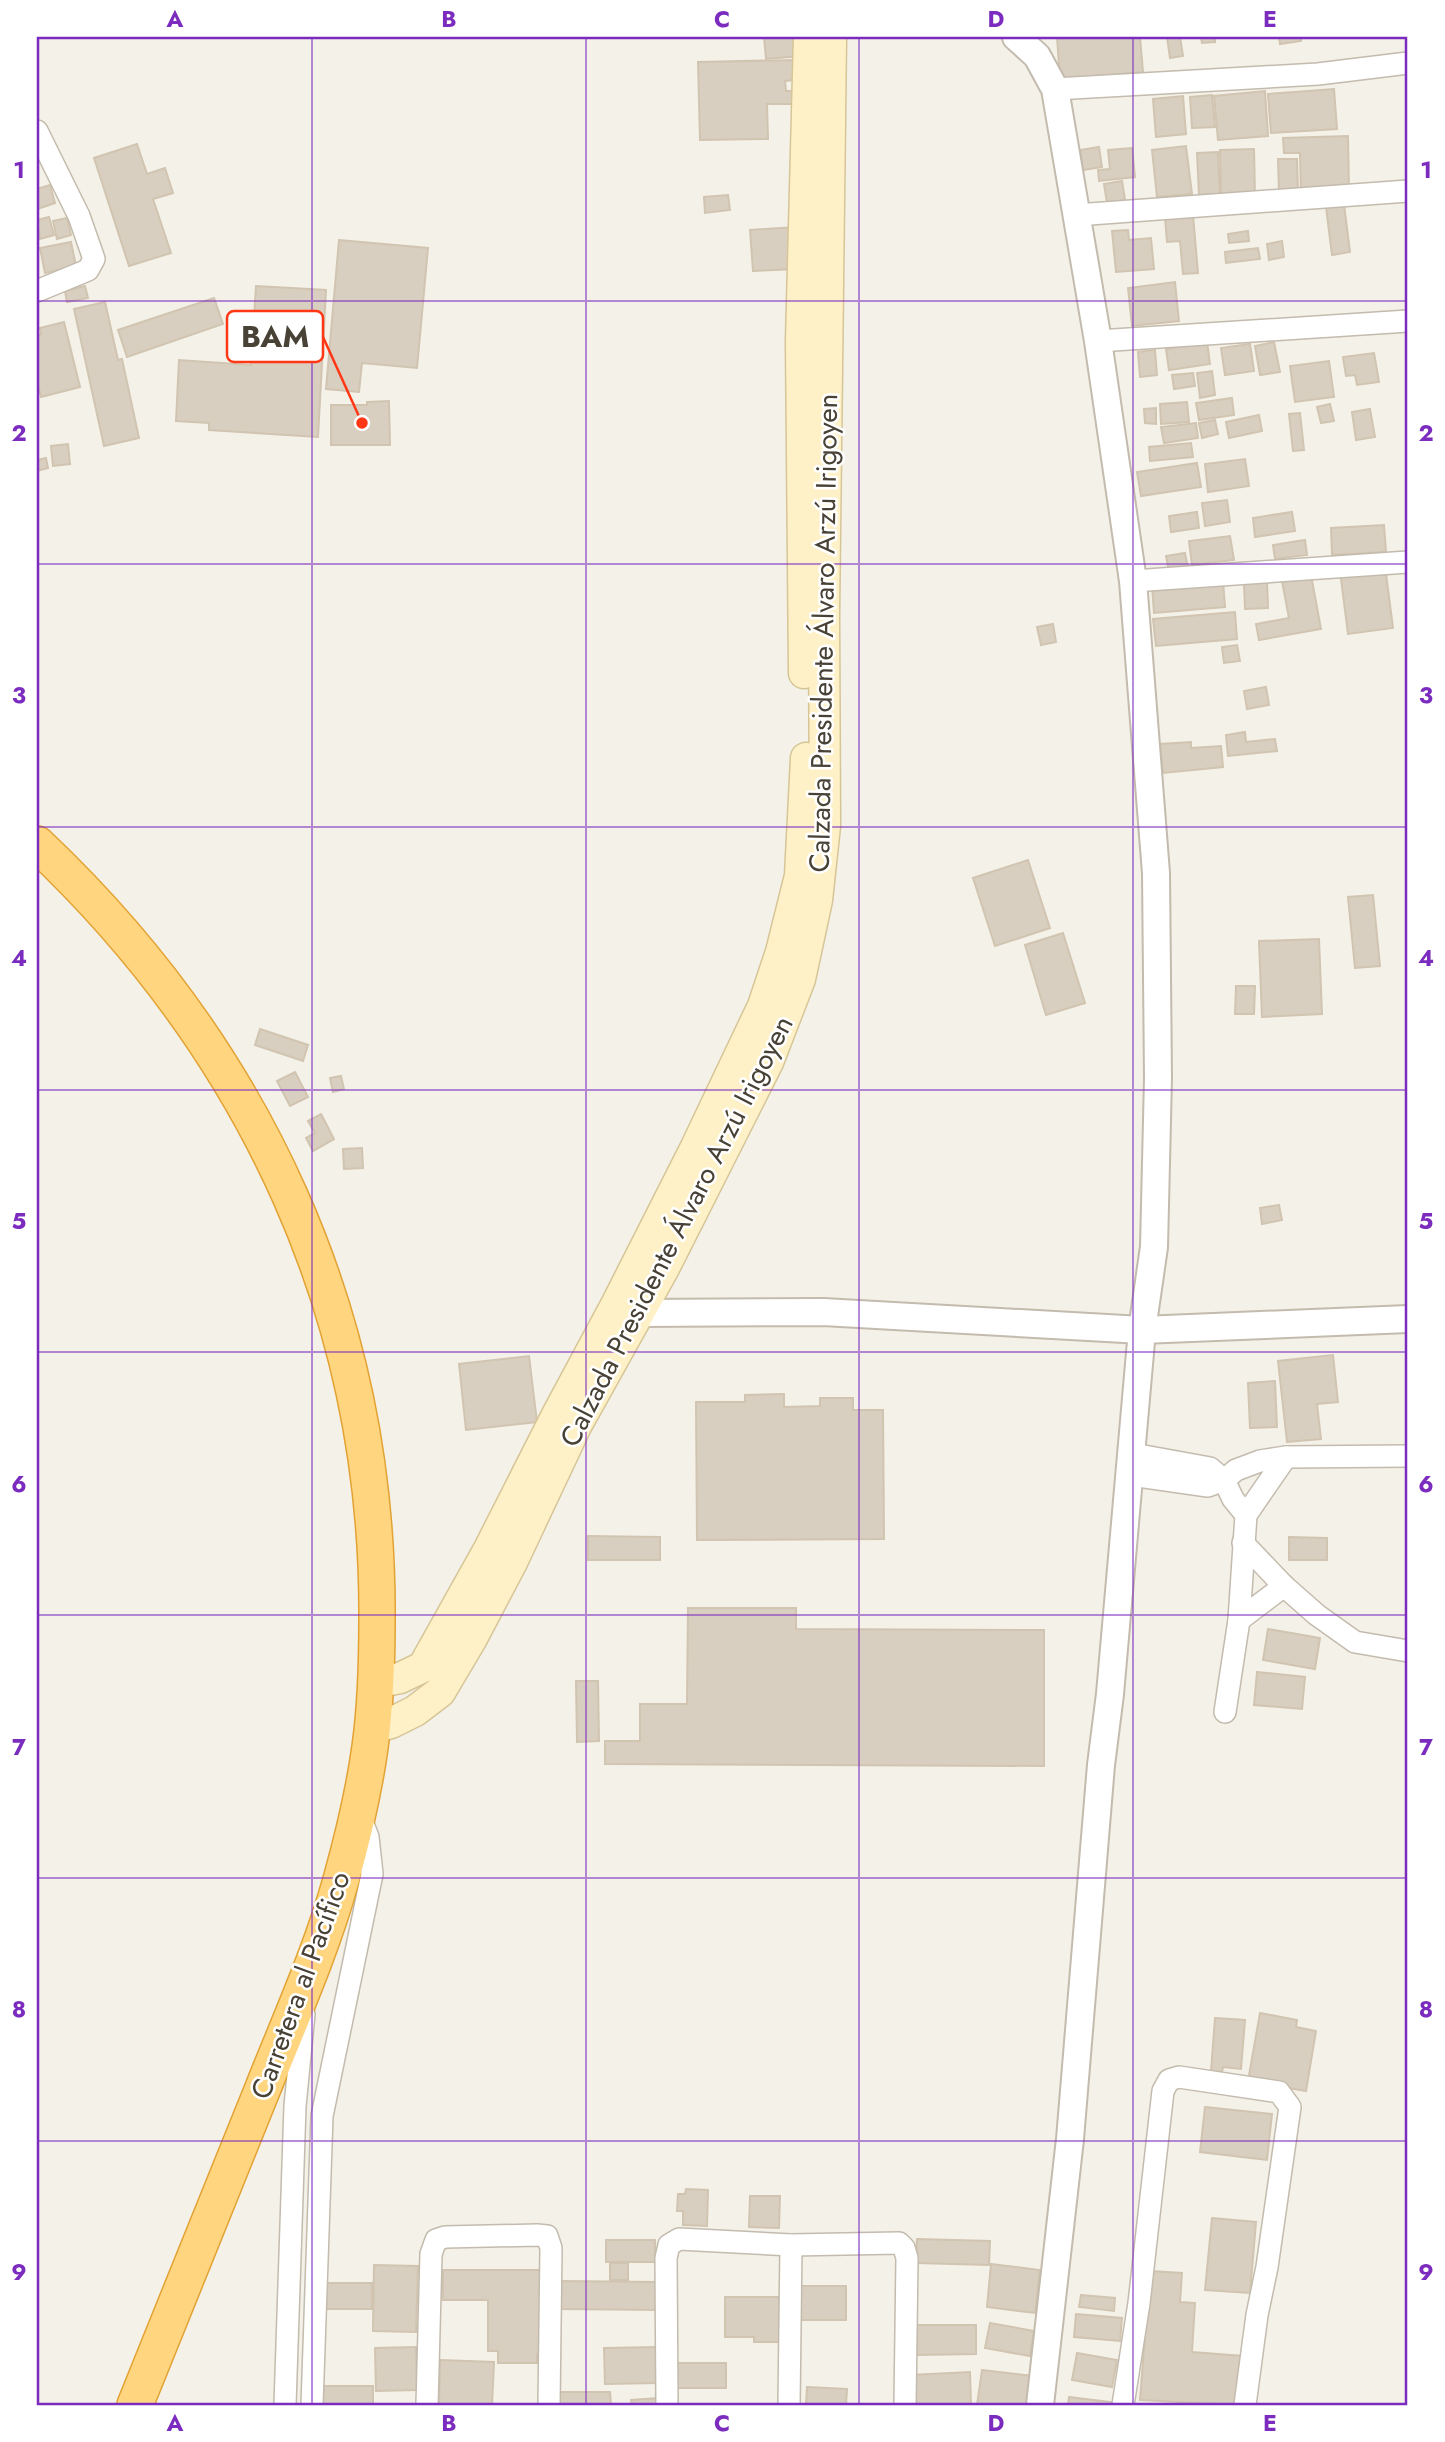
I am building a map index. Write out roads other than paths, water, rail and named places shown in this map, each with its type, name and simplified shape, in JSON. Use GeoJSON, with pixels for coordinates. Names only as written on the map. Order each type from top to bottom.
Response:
{"type":"FeatureCollection","features":[{"type":"Feature","properties":{"kind":"highway","name":"Carretera al Pacífico"},"geometry":{"type":"LineString","coordinates":[[37,844],[136,947],[195,1024],[258,1128],[309,1238],[346,1353],[367,1460],[376,1545],[378,1593],[372,1728],[341,1881],[310,1970],[135,2405]]}},
{"type":"Feature","properties":{"kind":"main road","name":"Calzada Presidente Álvaro Arzú Irigoyen"},"geometry":{"type":"LineString","coordinates":[[372,1728],[391,1723],[415,1711],[440,1692],[492,1600],[576,1426],[695,1149],[764,1006],[781,952],[800,876],[806,761],[802,341],[809,37]]}},
{"type":"Feature","properties":{"kind":"main road","name":"Calzada Presidente Álvaro Arzú Irigoyen"},"geometry":{"type":"LineString","coordinates":[[375,1683],[400,1678],[423,1667],[489,1549],[558,1413],[627,1308],[664,1268],[768,1062],[800,979],[813,926],[825,826],[824,615],[831,37]]}},
{"type":"Feature","properties":{"kind":"street"},"geometry":{"type":"LineString","coordinates":[[1016,37],[1037,56],[1055,89],[1133,581],[1156,873],[1158,1078],[1154,1247],[1142,1330],[1132,1465],[1101,1765],[1070,2139],[1040,2405]]}},
{"type":"Feature","properties":{"kind":"street"},"geometry":{"type":"LineString","coordinates":[[1055,89],[1318,74],[1408,63]]}},
{"type":"Feature","properties":{"kind":"street"},"geometry":{"type":"LineString","coordinates":[[37,131],[79,216],[94,259],[89,270],[37,291]]}},
{"type":"Feature","properties":{"kind":"street"},"geometry":{"type":"LineString","coordinates":[[1076,215],[1408,191]]}},
{"type":"Feature","properties":{"kind":"street"},"geometry":{"type":"LineString","coordinates":[[1097,341],[1408,321]]}},
{"type":"Feature","properties":{"kind":"street"},"geometry":{"type":"LineString","coordinates":[[1133,581],[1408,562]]}},
{"type":"Feature","properties":{"kind":"street"},"geometry":{"type":"LineString","coordinates":[[627,1308],[823,1312],[1142,1330],[1408,1319]]}},
{"type":"Feature","properties":{"kind":"street"},"geometry":{"type":"LineString","coordinates":[[1224,1480],[1236,1470],[1260,1461],[1286,1457],[1408,1456]]}},
{"type":"Feature","properties":{"kind":"street"},"geometry":{"type":"LineString","coordinates":[[1225,1712],[1239,1620],[1246,1515],[1286,1457]]}},
{"type":"Feature","properties":{"kind":"street"},"geometry":{"type":"LineString","coordinates":[[1132,1465],[1210,1468],[1224,1480],[1233,1499],[1246,1515]]}},
{"type":"Feature","properties":{"kind":"street"},"geometry":{"type":"LineString","coordinates":[[1243,1543],[1284,1586],[1317,1615],[1355,1642],[1408,1651]]}},
{"type":"Feature","properties":{"kind":"street"},"geometry":{"type":"LineString","coordinates":[[1239,1620],[1284,1586]]}},
{"type":"Feature","properties":{"kind":"street"},"geometry":{"type":"LineString","coordinates":[[312,2405],[322,2116],[372,1874],[368,1837],[357,1811]]}},
{"type":"Feature","properties":{"kind":"street"},"geometry":{"type":"LineString","coordinates":[[285,2405],[295,2106],[310,1970]]}},
{"type":"Feature","properties":{"kind":"street"},"geometry":{"type":"LineString","coordinates":[[302,2028],[339,2026]]}},
{"type":"Feature","properties":{"kind":"street"},"geometry":{"type":"LineString","coordinates":[[1124,2405],[1139,2303],[1163,2091],[1169,2080],[1179,2077],[1279,2092],[1290,2107],[1267,2267],[1256,2315],[1245,2405]]}},
{"type":"Feature","properties":{"kind":"street"},"geometry":{"type":"LineString","coordinates":[[427,2405],[431,2254],[436,2240],[445,2237],[537,2235],[547,2236],[551,2248],[549,2405]]}},
{"type":"Feature","properties":{"kind":"street"},"geometry":{"type":"LineString","coordinates":[[667,2405],[666,2258],[669,2245],[679,2239],[791,2245],[899,2243],[907,2258],[905,2405]]}},
{"type":"Feature","properties":{"kind":"street"},"geometry":{"type":"LineString","coordinates":[[789,2405],[791,2245]]}},
{"type":"Feature","properties":{"kind":"place","name":"BAM"},"geometry":{"type":"Point","coordinates":[362,423]}}]}
